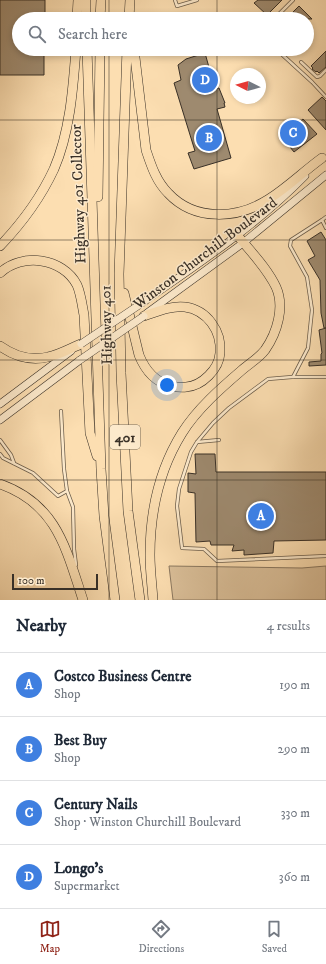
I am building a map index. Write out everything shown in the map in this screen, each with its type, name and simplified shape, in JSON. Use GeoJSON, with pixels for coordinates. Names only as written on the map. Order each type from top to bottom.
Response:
{"type":"FeatureCollection","features":[{"type":"Feature","properties":{"kind":"highway"},"geometry":{"type":"LineString","coordinates":[[77,12],[78,0]]}},
{"type":"Feature","properties":{"kind":"highway"},"geometry":{"type":"LineString","coordinates":[[86,0],[86,12]]}},
{"type":"Feature","properties":{"kind":"highway"},"geometry":{"type":"LineString","coordinates":[[100,12],[101,0]]}},
{"type":"Feature","properties":{"kind":"highway"},"geometry":{"type":"LineString","coordinates":[[0,246],[20,224],[37,200],[54,168],[66,132],[75,56]]}},
{"type":"Feature","properties":{"kind":"highway","name":"Highway 401 Collector"},"geometry":{"type":"LineString","coordinates":[[87,56],[97,338]]}},
{"type":"Feature","properties":{"kind":"highway","name":"401"},"geometry":{"type":"LineString","coordinates":[[97,338],[100,56]]}},
{"type":"Feature","properties":{"kind":"highway","name":"Highway 401"},"geometry":{"type":"LineString","coordinates":[[127,56],[119,274],[128,511],[140,600]]}},
{"type":"Feature","properties":{"kind":"highway"},"geometry":{"type":"LineString","coordinates":[[135,56],[146,150],[156,177],[163,188],[184,206],[203,213],[216,215],[245,211],[269,199],[324,156]]}},
{"type":"Feature","properties":{"kind":"highway"},"geometry":{"type":"LineString","coordinates":[[153,600],[150,556],[152,514],[160,480],[172,452],[182,432],[194,417],[215,395],[264,351],[272,339],[278,321],[280,311],[279,298],[276,288],[266,272],[240,239]]}},
{"type":"Feature","properties":{"kind":"highway"},"geometry":{"type":"LineString","coordinates":[[0,273],[11,264],[30,260],[40,261],[52,263],[62,269],[77,285],[82,300],[84,315],[90,433],[101,469]]}},
{"type":"Feature","properties":{"kind":"highway"},"geometry":{"type":"LineString","coordinates":[[119,274],[139,356],[143,364],[154,378],[168,385],[184,387],[197,384],[212,371],[220,354],[220,347],[217,333],[207,317],[199,311],[184,306],[165,309],[144,316]]}},
{"type":"Feature","properties":{"kind":"highway","name":"Highway 401"},"geometry":{"type":"LineString","coordinates":[[97,338],[104,516],[115,600]]}},
{"type":"Feature","properties":{"kind":"highway"},"geometry":{"type":"LineString","coordinates":[[0,346],[17,356],[31,358],[48,357],[81,344]]}},
{"type":"Feature","properties":{"kind":"highway"},"geometry":{"type":"LineString","coordinates":[[0,484],[21,493],[31,500],[51,521],[66,551],[83,600]]}},
{"type":"Feature","properties":{"kind":"main road","name":"Winston Churchill Boulevard"},"geometry":{"type":"LineString","coordinates":[[0,404],[81,344],[240,239],[324,156]]}},
{"type":"Feature","properties":{"kind":"main road","name":"Winston Churchill Boulevard"},"geometry":{"type":"LineString","coordinates":[[0,420],[80,360],[144,316],[240,239],[326,175]]}},
{"type":"Feature","properties":{"kind":"lane"},"geometry":{"type":"LineString","coordinates":[[175,0],[177,6],[197,0]]}},
{"type":"Feature","properties":{"kind":"lane"},"geometry":{"type":"LineString","coordinates":[[281,12],[293,0]]}},
{"type":"Feature","properties":{"kind":"lane"},"geometry":{"type":"LineString","coordinates":[[284,56],[326,97]]}},
{"type":"Feature","properties":{"kind":"lane"},"geometry":{"type":"LineString","coordinates":[[301,62],[317,77],[326,70]]}},
{"type":"Feature","properties":{"kind":"lane"},"geometry":{"type":"LineString","coordinates":[[292,377],[308,348],[312,310],[307,277],[290,246],[290,242],[326,217]]}},
{"type":"Feature","properties":{"kind":"lane"},"geometry":{"type":"LineString","coordinates":[[322,220],[326,228]]}},
{"type":"Feature","properties":{"kind":"lane"},"geometry":{"type":"LineString","coordinates":[[326,376],[268,379],[229,408],[213,423],[197,442],[191,452],[179,489],[177,506],[182,548],[204,550],[217,561],[326,556]]}},
{"type":"Feature","properties":{"kind":"lane"},"geometry":{"type":"LineString","coordinates":[[61,411],[64,469],[67,491],[73,507],[76,570],[83,600]]}},
{"type":"Feature","properties":{"kind":"lane"},"geometry":{"type":"LineString","coordinates":[[0,440],[11,455],[14,464]]}},
{"type":"Feature","properties":{"kind":"lane"},"geometry":{"type":"LineString","coordinates":[[197,442],[219,440]]}},
{"type":"Feature","properties":{"kind":"lane"},"geometry":{"type":"LineString","coordinates":[[0,454],[14,464],[33,473],[58,496],[67,491]]}},
{"type":"Feature","properties":{"kind":"shaded area"},"geometry":{"type":"Polygon","coordinates":[[[169,566],[302,568],[326,566],[326,600],[173,600],[169,566]]]}},
{"type":"Feature","properties":{"kind":"building"},"geometry":{"type":"Polygon","coordinates":[[[0,0],[45,0],[45,12],[12,12],[12,56],[44,56],[44,75],[0,75],[0,0]]]}},
{"type":"Feature","properties":{"kind":"building"},"geometry":{"type":"Polygon","coordinates":[[[258,0],[282,0],[270,12],[264,12],[254,3],[258,0]]]}},
{"type":"Feature","properties":{"kind":"building"},"geometry":{"type":"Polygon","coordinates":[[[299,6],[305,12],[293,12],[299,6]]]}},
{"type":"Feature","properties":{"kind":"building"},"geometry":{"type":"Polygon","coordinates":[[[326,51],[326,67],[319,73],[317,71],[316,72],[311,66],[326,51]]]}},
{"type":"Feature","properties":{"kind":"building"},"geometry":{"type":"Polygon","coordinates":[[[196,56],[206,56],[215,89],[219,88],[225,103],[225,107],[217,109],[231,158],[194,169],[188,153],[195,151],[174,83],[181,80],[178,65],[186,59],[196,56]]]}},
{"type":"Feature","properties":{"kind":"building"},"geometry":{"type":"Polygon","coordinates":[[[322,97],[326,101],[326,130],[308,110],[322,97]]]}},
{"type":"Feature","properties":{"kind":"building"},"geometry":{"type":"Polygon","coordinates":[[[303,119],[317,134],[294,152],[282,137],[303,119]]]}},
{"type":"Feature","properties":{"kind":"building"},"geometry":{"type":"Polygon","coordinates":[[[321,232],[326,240],[326,328],[324,328],[321,313],[320,280],[308,260],[315,256],[307,241],[321,232]]]}},
{"type":"Feature","properties":{"kind":"building"},"geometry":{"type":"Polygon","coordinates":[[[326,328],[326,365],[309,366],[309,362],[321,361],[322,353],[319,330],[326,328]]]}},
{"type":"Feature","properties":{"kind":"building"},"geometry":{"type":"Polygon","coordinates":[[[195,454],[215,454],[216,472],[326,472],[326,540],[274,541],[273,553],[244,555],[244,550],[232,551],[234,545],[211,545],[210,541],[196,542],[195,493],[188,492],[188,473],[196,474],[195,454]]]}},
{"type":"Feature","properties":{"kind":"place","name":"Longo's"},"geometry":{"type":"Point","coordinates":[205,80]}},
{"type":"Feature","properties":{"kind":"place","name":"Century Nails"},"geometry":{"type":"Point","coordinates":[293,133]}},
{"type":"Feature","properties":{"kind":"place","name":"Best Buy"},"geometry":{"type":"Point","coordinates":[209,138]}},
{"type":"Feature","properties":{"kind":"place","name":"Costco Business Centre"},"geometry":{"type":"Point","coordinates":[261,516]}}]}
